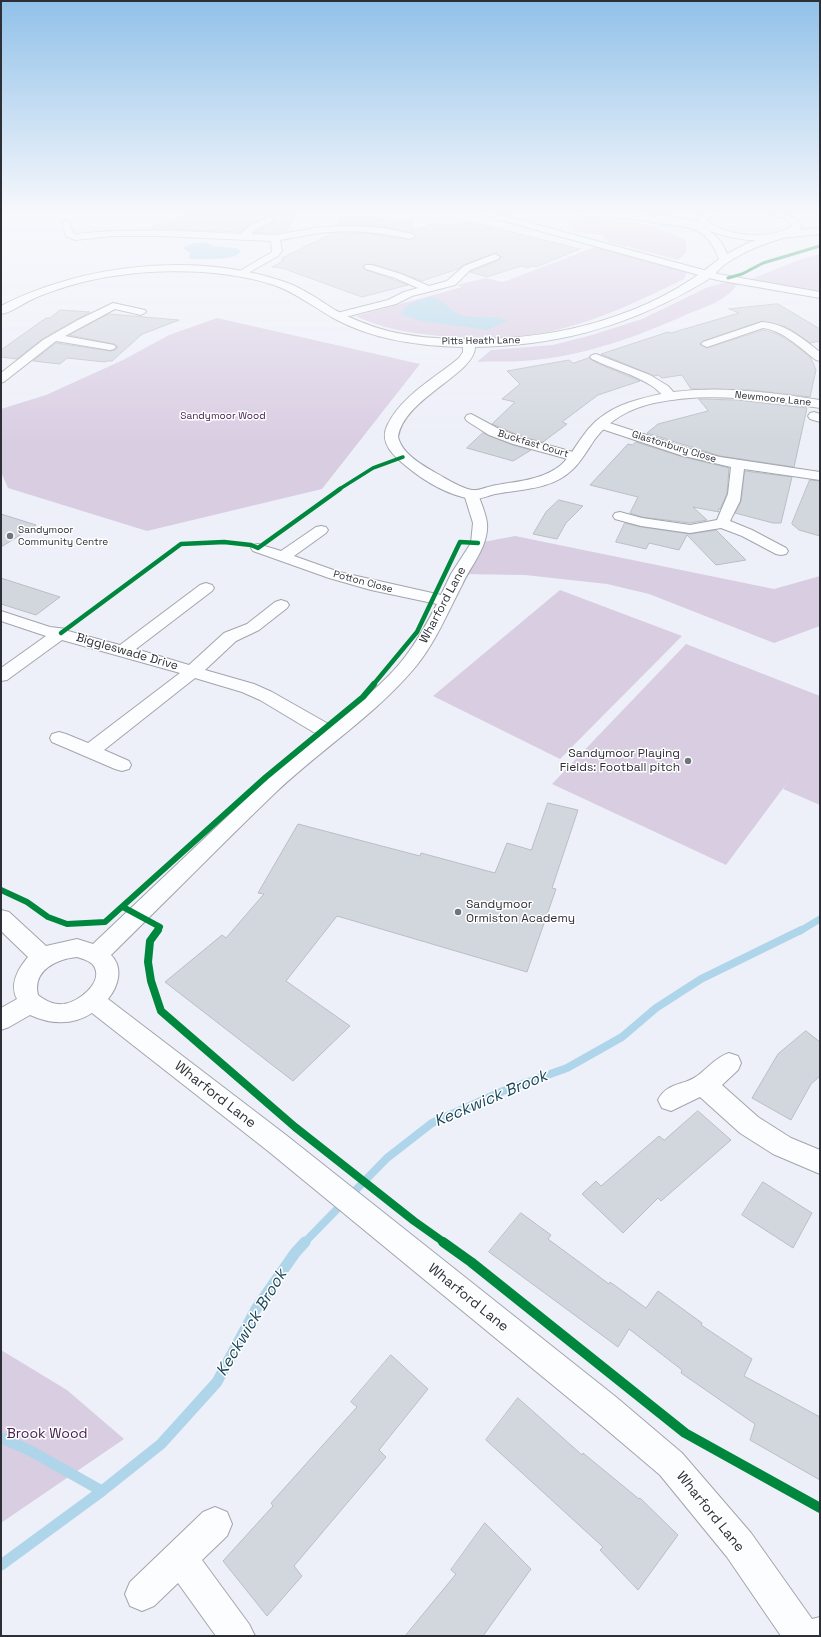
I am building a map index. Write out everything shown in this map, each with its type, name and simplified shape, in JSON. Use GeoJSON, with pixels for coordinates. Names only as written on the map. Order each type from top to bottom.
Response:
{"type":"FeatureCollection","features":[{"type":"Feature","properties":{"kind":"street","name":"Pitts Heath Lane"},"geometry":{"type":"LineString","coordinates":[[3,309],[33,294],[46,289]]}},
{"type":"Feature","properties":{"kind":"street","name":"Pitts Heath Lane"},"geometry":{"type":"LineString","coordinates":[[294,289],[337,316],[375,331],[404,338],[437,342],[469,343],[511,342],[544,338],[595,326],[665,298],[681,289]]}},
{"type":"Feature","properties":{"kind":"street"},"geometry":{"type":"LineString","coordinates":[[337,316],[392,302],[408,294],[426,289]]}},
{"type":"Feature","properties":{"kind":"street"},"geometry":{"type":"LineString","coordinates":[[788,289],[820,295]]}},
{"type":"Feature","properties":{"kind":"street"},"geometry":{"type":"LineString","coordinates":[[1,379],[6,368],[47,342],[57,338],[82,322],[113,306],[141,312]]}},
{"type":"Feature","properties":{"kind":"street"},"geometry":{"type":"LineString","coordinates":[[707,344],[762,325],[767,325],[778,327],[820,358]]}},
{"type":"Feature","properties":{"kind":"street"},"geometry":{"type":"LineString","coordinates":[[57,338],[110,347]]}},
{"type":"Feature","properties":{"kind":"street"},"geometry":{"type":"LineString","coordinates":[[469,343],[469,352],[464,360],[405,410],[395,422],[391,434],[395,447],[403,457],[421,471],[471,494]]}},
{"type":"Feature","properties":{"kind":"street"},"geometry":{"type":"LineString","coordinates":[[596,357],[648,379],[665,389],[671,396]]}},
{"type":"Feature","properties":{"kind":"street","name":"Newmoore Lane"},"geometry":{"type":"LineString","coordinates":[[471,494],[538,482],[554,476],[567,467],[600,424],[617,413],[635,405],[671,396],[711,393],[750,394],[818,413]]}},
{"type":"Feature","properties":{"kind":"street","name":"Buckfast Court"},"geometry":{"type":"LineString","coordinates":[[471,418],[494,432],[575,457]]}},
{"type":"Feature","properties":{"kind":"street","name":"Glastonbury Close"},"geometry":{"type":"LineString","coordinates":[[600,424],[685,452],[738,464],[820,476]]}},
{"type":"Feature","properties":{"kind":"street"},"geometry":{"type":"LineString","coordinates":[[722,523],[732,507],[738,464]]}},
{"type":"Feature","properties":{"kind":"street","name":"Wharford Lane"},"geometry":{"type":"LineString","coordinates":[[97,954],[291,767],[333,735],[388,686],[411,661],[431,632],[444,601],[458,574],[478,543],[480,523],[471,494]]}},
{"type":"Feature","properties":{"kind":"street"},"geometry":{"type":"LineString","coordinates":[[620,516],[641,522],[690,529],[722,523],[747,533],[781,551]]}},
{"type":"Feature","properties":{"kind":"street"},"geometry":{"type":"LineString","coordinates":[[284,556],[321,530]]}},
{"type":"Feature","properties":{"kind":"street","name":"Potton Close"},"geometry":{"type":"LineString","coordinates":[[258,548],[334,575],[371,585],[444,601]]}},
{"type":"Feature","properties":{"kind":"street"},"geometry":{"type":"LineString","coordinates":[[122,651],[206,588]]}},
{"type":"Feature","properties":{"kind":"street","name":"Biggleswade Drive"},"geometry":{"type":"LineString","coordinates":[[192,672],[230,637],[253,628],[281,605]]}},
{"type":"Feature","properties":{"kind":"street","name":"Biggleswade Drive"},"geometry":{"type":"LineString","coordinates":[[1,616],[248,688],[266,696],[333,735]]}},
{"type":"Feature","properties":{"kind":"street","name":"Biggleswade Drive"},"geometry":{"type":"LineString","coordinates":[[1,676],[61,634]]}},
{"type":"Feature","properties":{"kind":"street"},"geometry":{"type":"LineString","coordinates":[[90,752],[192,672]]}},
{"type":"Feature","properties":{"kind":"street"},"geometry":{"type":"LineString","coordinates":[[59,738],[122,765]]}},
{"type":"Feature","properties":{"kind":"street"},"geometry":{"type":"LineString","coordinates":[[1,918],[44,958]]}},
{"type":"Feature","properties":{"kind":"street"},"geometry":{"type":"LineString","coordinates":[[77,948],[88,950],[97,954],[104,961],[108,970],[108,980],[102,991],[93,1001],[81,1008],[67,1013],[52,1013],[39,1010],[30,1003],[26,994],[25,985],[28,975],[34,966],[44,958],[54,952],[77,948]]}},
{"type":"Feature","properties":{"kind":"street","name":"Wharford Lane"},"geometry":{"type":"LineString","coordinates":[[93,1001],[397,1240],[605,1408],[671,1464],[739,1545],[802,1636]]}},
{"type":"Feature","properties":{"kind":"street"},"geometry":{"type":"LineString","coordinates":[[1,1020],[30,1003]]}},
{"type":"Feature","properties":{"kind":"street"},"geometry":{"type":"LineString","coordinates":[[672,1100],[684,1092],[704,1085],[729,1063]]}},
{"type":"Feature","properties":{"kind":"street"},"geometry":{"type":"LineString","coordinates":[[704,1085],[748,1125],[782,1146],[820,1162]]}},
{"type":"Feature","properties":{"kind":"street"},"geometry":{"type":"LineString","coordinates":[[142,1594],[215,1524]]}},
{"type":"Feature","properties":{"kind":"street"},"geometry":{"type":"LineString","coordinates":[[180,1558],[237,1636]]}},
{"type":"Feature","properties":{"kind":"street"},"geometry":{"type":"LineString","coordinates":[[814,1636],[820,1635]]}},
{"type":"Feature","properties":{"kind":"green space"},"geometry":{"type":"Polygon","coordinates":[[[453,289],[662,289],[597,318],[561,329],[529,335],[490,338],[439,336],[396,330],[356,316],[453,289]]]}},
{"type":"Feature","properties":{"kind":"green space"},"geometry":{"type":"Polygon","coordinates":[[[703,289],[734,289],[717,302],[650,330],[588,350],[545,359],[477,362],[491,350],[553,345],[592,335],[642,319],[703,289]]]}},
{"type":"Feature","properties":{"kind":"green space"},"geometry":{"type":"Polygon","coordinates":[[[796,289],[820,289],[820,295],[796,289]]]}},
{"type":"Feature","properties":{"kind":"green space","name":"Sandymoor Wood"},"geometry":{"type":"Polygon","coordinates":[[[217,318],[420,364],[322,489],[147,531],[8,488],[1,472],[1,409],[46,395],[123,360],[169,335],[217,318]]]}},
{"type":"Feature","properties":{"kind":"green space"},"geometry":{"type":"Polygon","coordinates":[[[515,536],[774,589],[820,576],[820,626],[774,643],[649,594],[607,584],[525,575],[459,574],[478,543],[515,536]]]}},
{"type":"Feature","properties":{"kind":"green space","name":"Sandymoor Playing Fields: Football pitch"},"geometry":{"type":"Polygon","coordinates":[[[560,590],[682,636],[560,759],[433,696],[560,590]]]}},
{"type":"Feature","properties":{"kind":"green space","name":"Sandymoor Playing Fields: Football pitch"},"geometry":{"type":"Polygon","coordinates":[[[686,644],[820,696],[820,805],[783,789],[790,779],[726,865],[552,784],[686,644]]]}},
{"type":"Feature","properties":{"kind":"green space","name":"Brook Wood"},"geometry":{"type":"Polygon","coordinates":[[[1,1350],[67,1390],[124,1439],[1,1523],[1,1350]]]}},
{"type":"Feature","properties":{"kind":"water"},"geometry":{"type":"Polygon","coordinates":[[[431,297],[441,301],[453,311],[461,315],[473,317],[495,317],[508,321],[487,330],[421,321],[401,314],[410,304],[431,297]]]}},
{"type":"Feature","properties":{"kind":"building"},"geometry":{"type":"Polygon","coordinates":[[[341,289],[391,289],[362,297],[341,289]]]}},
{"type":"Feature","properties":{"kind":"building"},"geometry":{"type":"Polygon","coordinates":[[[778,304],[820,329],[820,341],[810,343],[787,327],[762,321],[703,341],[700,344],[707,348],[763,330],[777,334],[791,342],[811,358],[816,370],[810,397],[751,390],[691,389],[682,375],[662,378],[658,375],[654,376],[601,354],[668,332],[671,333],[739,313],[729,309],[778,304]]]}},
{"type":"Feature","properties":{"kind":"building"},"geometry":{"type":"Polygon","coordinates":[[[60,310],[90,312],[42,339],[17,359],[1,357],[1,350],[46,318],[50,318],[60,310]]]}},
{"type":"Feature","properties":{"kind":"building"},"geometry":{"type":"Polygon","coordinates":[[[109,314],[179,320],[140,335],[112,361],[105,362],[67,358],[60,364],[33,361],[56,343],[110,351],[115,350],[118,347],[114,344],[69,335],[109,314]]]}},
{"type":"Feature","properties":{"kind":"building"},"geometry":{"type":"Polygon","coordinates":[[[589,358],[599,364],[640,381],[598,395],[562,422],[567,424],[543,442],[523,437],[492,424],[515,402],[502,399],[520,384],[507,371],[569,360],[573,363],[589,358]]]}},
{"type":"Feature","properties":{"kind":"building"},"geometry":{"type":"Polygon","coordinates":[[[699,399],[737,400],[807,408],[794,467],[720,456],[647,433],[658,424],[708,411],[699,399]]]}},
{"type":"Feature","properties":{"kind":"building"},"geometry":{"type":"Polygon","coordinates":[[[483,433],[513,445],[531,450],[513,461],[467,448],[483,433]]]}},
{"type":"Feature","properties":{"kind":"building"},"geometry":{"type":"Polygon","coordinates":[[[636,442],[680,456],[729,468],[727,494],[720,509],[718,509],[719,512],[693,507],[707,520],[690,523],[642,517],[630,513],[638,497],[590,485],[628,444],[632,445],[636,442]]]}},
{"type":"Feature","properties":{"kind":"building"},"geometry":{"type":"Polygon","coordinates":[[[745,471],[792,477],[781,523],[773,523],[735,513],[741,501],[745,471]]]}},
{"type":"Feature","properties":{"kind":"building"},"geometry":{"type":"Polygon","coordinates":[[[810,480],[820,481],[820,536],[799,530],[792,524],[810,480]]]}},
{"type":"Feature","properties":{"kind":"building"},"geometry":{"type":"Polygon","coordinates":[[[559,500],[583,506],[566,523],[557,539],[533,534],[546,512],[559,500]]]}},
{"type":"Feature","properties":{"kind":"building","name":"Sandymoor Community Centre"},"geometry":{"type":"Polygon","coordinates":[[[1,514],[36,525],[1,547],[1,514]]]}},
{"type":"Feature","properties":{"kind":"building"},"geometry":{"type":"Polygon","coordinates":[[[625,523],[641,527],[690,534],[716,530],[746,560],[716,565],[687,535],[679,550],[649,543],[646,549],[616,542],[625,523]]]}},
{"type":"Feature","properties":{"kind":"building"},"geometry":{"type":"Polygon","coordinates":[[[1,578],[60,597],[36,615],[1,604],[1,578]]]}},
{"type":"Feature","properties":{"kind":"building"},"geometry":{"type":"Polygon","coordinates":[[[548,803],[578,810],[552,888],[556,889],[527,972],[337,916],[286,981],[350,1026],[293,1081],[165,982],[222,935],[226,938],[264,894],[258,893],[298,824],[420,856],[421,853],[495,873],[507,843],[531,850],[548,803]]]}},
{"type":"Feature","properties":{"kind":"building"},"geometry":{"type":"Polygon","coordinates":[[[806,1031],[820,1042],[820,1076],[811,1084],[791,1120],[752,1098],[778,1054],[806,1031]]]}},
{"type":"Feature","properties":{"kind":"building"},"geometry":{"type":"Polygon","coordinates":[[[698,1111],[731,1140],[661,1201],[658,1198],[623,1233],[582,1194],[596,1181],[601,1186],[659,1136],[664,1140],[698,1111]]]}},
{"type":"Feature","properties":{"kind":"building"},"geometry":{"type":"Polygon","coordinates":[[[763,1182],[812,1213],[793,1248],[742,1215],[763,1182]]]}},
{"type":"Feature","properties":{"kind":"building"},"geometry":{"type":"Polygon","coordinates":[[[521,1213],[551,1235],[548,1239],[609,1284],[610,1282],[646,1308],[658,1291],[702,1323],[701,1325],[752,1359],[744,1376],[820,1417],[820,1480],[750,1440],[755,1424],[681,1373],[682,1370],[629,1329],[618,1347],[489,1252],[521,1213]]]}},
{"type":"Feature","properties":{"kind":"building"},"geometry":{"type":"Polygon","coordinates":[[[391,1355],[428,1389],[379,1450],[386,1457],[294,1566],[302,1576],[267,1616],[223,1561],[273,1506],[271,1503],[357,1407],[351,1402],[391,1355]]]}},
{"type":"Feature","properties":{"kind":"building"},"geometry":{"type":"Polygon","coordinates":[[[518,1398],[582,1455],[583,1453],[639,1499],[640,1498],[678,1535],[638,1590],[600,1550],[603,1547],[486,1440],[518,1398]]]}},
{"type":"Feature","properties":{"kind":"building"},"geometry":{"type":"Polygon","coordinates":[[[485,1523],[531,1569],[483,1636],[405,1636],[456,1574],[451,1570],[485,1523]]]}},
{"type":"Feature","properties":{"kind":"waterway","name":"Keckwick Brook"},"geometry":{"type":"LineString","coordinates":[[800,931],[820,919]]}},
{"type":"Feature","properties":{"kind":"waterway","name":"Keckwick Brook"},"geometry":{"type":"LineString","coordinates":[[304,1243],[387,1158],[432,1123],[503,1091],[567,1068],[622,1037],[656,1008],[701,979],[801,930]]}},
{"type":"Feature","properties":{"kind":"waterway","name":"Keckwick Brook"},"geometry":{"type":"LineString","coordinates":[[102,1491],[161,1444],[217,1382],[256,1309],[295,1253],[305,1242]]}},
{"type":"Feature","properties":{"kind":"waterway"},"geometry":{"type":"LineString","coordinates":[[1,1438],[29,1450],[102,1491]]}},
{"type":"Feature","properties":{"kind":"waterway","name":"Keckwick Brook"},"geometry":{"type":"LineString","coordinates":[[1,1565],[102,1491]]}},
{"type":"Feature","properties":{"kind":"cycle path"},"geometry":{"type":"LineString","coordinates":[[61,633],[181,544],[224,542],[251,545],[258,548],[339,489],[373,468],[403,457]]}},
{"type":"Feature","properties":{"kind":"cycle path"},"geometry":{"type":"LineString","coordinates":[[1,890],[27,902],[48,917],[67,924],[105,922],[266,777],[363,697],[417,632],[460,542],[478,543]]}},
{"type":"Feature","properties":{"kind":"cycle path"},"geometry":{"type":"LineString","coordinates":[[123,907],[160,927],[150,941],[148,962],[151,981],[161,1011],[295,1127],[414,1221],[471,1262],[685,1433],[820,1508]]}},
{"type":"Feature","properties":{"kind":"place","name":"Sandymoor Community Centre"},"geometry":{"type":"Point","coordinates":[10,536]}},
{"type":"Feature","properties":{"kind":"place","name":"Sandymoor Playing Fields: Football pitch"},"geometry":{"type":"Point","coordinates":[688,761]}},
{"type":"Feature","properties":{"kind":"place","name":"Sandymoor Ormiston Academy"},"geometry":{"type":"Point","coordinates":[458,912]}}]}
